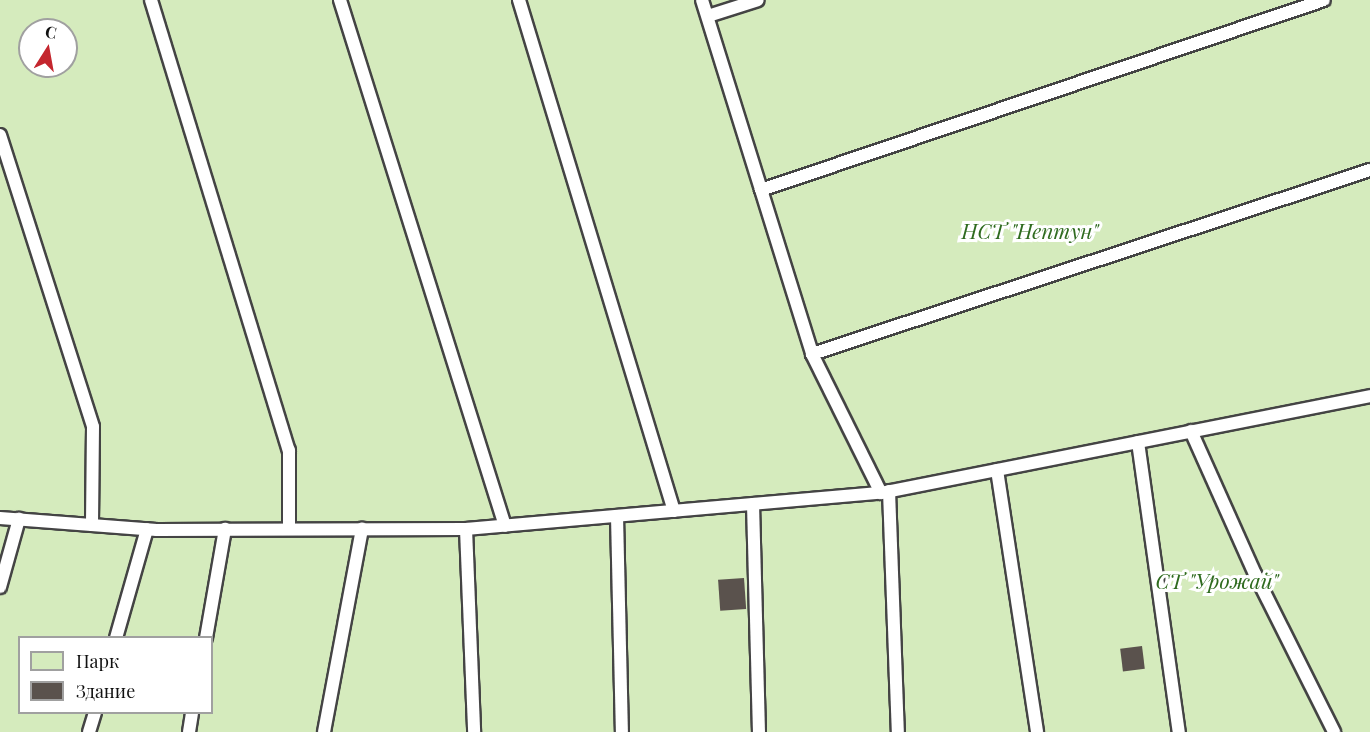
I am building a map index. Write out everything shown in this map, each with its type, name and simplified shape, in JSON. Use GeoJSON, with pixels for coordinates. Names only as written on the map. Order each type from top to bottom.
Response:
{"type":"FeatureCollection","features":[{"type":"Feature","properties":{"kind":"lane"},"geometry":{"type":"LineString","coordinates":[[151,0],[289,450],[289,529]]}},
{"type":"Feature","properties":{"kind":"lane"},"geometry":{"type":"LineString","coordinates":[[340,0],[505,525]]}},
{"type":"Feature","properties":{"kind":"lane"},"geometry":{"type":"LineString","coordinates":[[519,0],[674,510]]}},
{"type":"Feature","properties":{"kind":"lane"},"geometry":{"type":"LineString","coordinates":[[702,0],[812,354],[885,492],[898,732]]}},
{"type":"Feature","properties":{"kind":"lane"},"geometry":{"type":"LineString","coordinates":[[708,16],[758,0]]}},
{"type":"Feature","properties":{"kind":"lane"},"geometry":{"type":"LineString","coordinates":[[761,190],[1324,0]]}},
{"type":"Feature","properties":{"kind":"lane"},"geometry":{"type":"LineString","coordinates":[[0,135],[93,427],[92,525]]}},
{"type":"Feature","properties":{"kind":"lane"},"geometry":{"type":"LineString","coordinates":[[812,354],[1370,170]]}},
{"type":"Feature","properties":{"kind":"lane"},"geometry":{"type":"LineString","coordinates":[[0,518],[147,529],[466,529],[753,504],[885,492],[1370,396]]}},
{"type":"Feature","properties":{"kind":"lane"},"geometry":{"type":"LineString","coordinates":[[1191,431],[1255,574],[1334,732]]}},
{"type":"Feature","properties":{"kind":"lane"},"geometry":{"type":"LineString","coordinates":[[1138,442],[1179,732]]}},
{"type":"Feature","properties":{"kind":"lane"},"geometry":{"type":"LineString","coordinates":[[997,470],[1037,732]]}},
{"type":"Feature","properties":{"kind":"lane"},"geometry":{"type":"LineString","coordinates":[[753,504],[759,732]]}},
{"type":"Feature","properties":{"kind":"lane"},"geometry":{"type":"LineString","coordinates":[[616,516],[622,732]]}},
{"type":"Feature","properties":{"kind":"lane"},"geometry":{"type":"LineString","coordinates":[[0,587],[19,519]]}},
{"type":"Feature","properties":{"kind":"lane"},"geometry":{"type":"LineString","coordinates":[[117,636],[147,529]]}},
{"type":"Feature","properties":{"kind":"lane"},"geometry":{"type":"LineString","coordinates":[[206,636],[225,529]]}},
{"type":"Feature","properties":{"kind":"lane"},"geometry":{"type":"LineString","coordinates":[[324,732],[362,529]]}},
{"type":"Feature","properties":{"kind":"lane"},"geometry":{"type":"LineString","coordinates":[[466,529],[474,732]]}},
{"type":"Feature","properties":{"kind":"lane"},"geometry":{"type":"LineString","coordinates":[[89,732],[94,714]]}},
{"type":"Feature","properties":{"kind":"lane"},"geometry":{"type":"LineString","coordinates":[[189,732],[192,714]]}},
{"type":"Feature","properties":{"kind":"green space"},"geometry":{"type":"Polygon","coordinates":[[[0,0],[1370,0],[1370,732],[0,732],[0,0]]]}},
{"type":"Feature","properties":{"kind":"building"},"geometry":{"type":"Polygon","coordinates":[[[744,578],[746,609],[720,611],[718,580],[744,578]]]}},
{"type":"Feature","properties":{"kind":"building"},"geometry":{"type":"Polygon","coordinates":[[[1142,646],[1145,669],[1123,672],[1120,649],[1142,646]]]}},
{"type":"Feature","properties":{"kind":"park label","name":"НСТ \"Нептун\""},"geometry":{"type":"Point","coordinates":[1030,230]}},
{"type":"Feature","properties":{"kind":"park label","name":"СТ \"Урожай\""},"geometry":{"type":"Point","coordinates":[1217,580]}}]}
